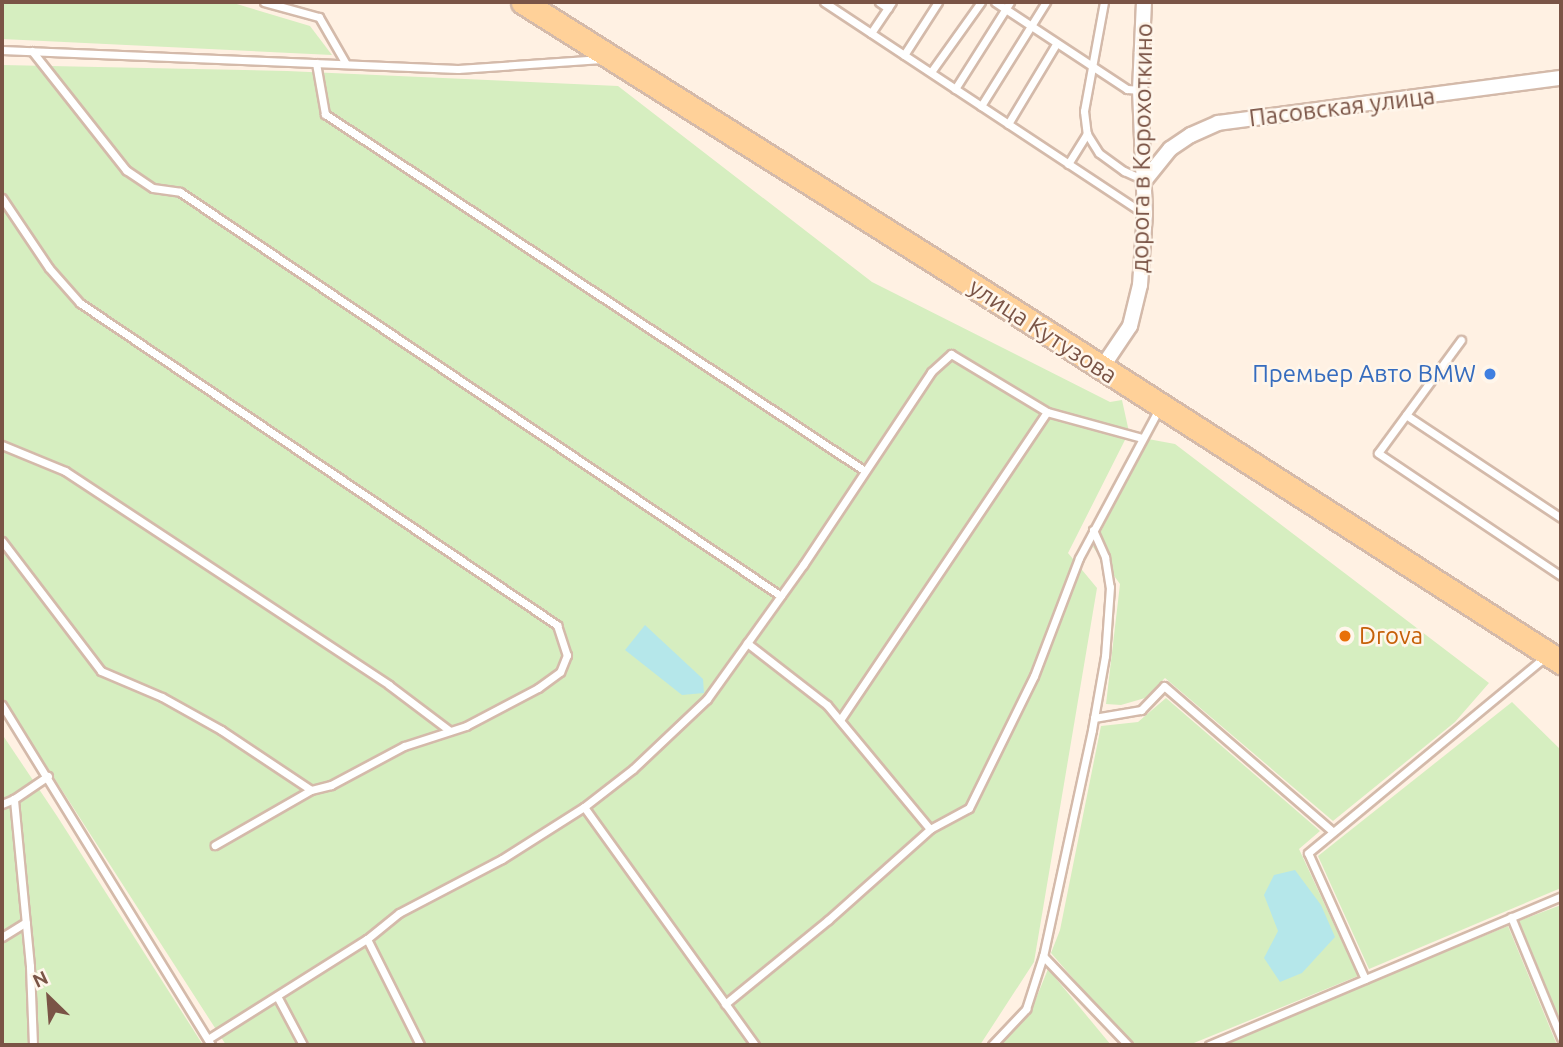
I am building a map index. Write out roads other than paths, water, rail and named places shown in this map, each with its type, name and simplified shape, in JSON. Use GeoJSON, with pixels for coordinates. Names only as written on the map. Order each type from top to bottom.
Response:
{"type":"FeatureCollection","features":[{"type":"Feature","properties":{"kind":"main road","name":"улица Кутузова"},"geometry":{"type":"LineString","coordinates":[[523,2],[1555,658]]}},
{"type":"Feature","properties":{"kind":"street","name":"дорога в Корохоткино"},"geometry":{"type":"LineString","coordinates":[[1101,369],[1130,326],[1140,285],[1145,214],[1140,90],[1144,2]]}},
{"type":"Feature","properties":{"kind":"street","name":"Пасовская улица"},"geometry":{"type":"LineString","coordinates":[[1145,180],[1170,149],[1191,135],[1218,123],[1561,78]]}},
{"type":"Feature","properties":{"kind":"lane"},"geometry":{"type":"LineString","coordinates":[[264,2],[319,17],[346,64]]}},
{"type":"Feature","properties":{"kind":"lane"},"geometry":{"type":"LineString","coordinates":[[824,2],[1145,214]]}},
{"type":"Feature","properties":{"kind":"lane"},"geometry":{"type":"LineString","coordinates":[[871,33],[890,5],[879,2]]}},
{"type":"Feature","properties":{"kind":"lane"},"geometry":{"type":"LineString","coordinates":[[904,55],[938,2]]}},
{"type":"Feature","properties":{"kind":"lane"},"geometry":{"type":"LineString","coordinates":[[931,72],[981,2]]}},
{"type":"Feature","properties":{"kind":"lane"},"geometry":{"type":"LineString","coordinates":[[995,2],[1008,5],[1056,44],[1127,89],[1140,90]]}},
{"type":"Feature","properties":{"kind":"lane"},"geometry":{"type":"LineString","coordinates":[[981,106],[1046,2]]}},
{"type":"Feature","properties":{"kind":"lane"},"geometry":{"type":"LineString","coordinates":[[1104,2],[1084,111],[1087,134],[1099,153],[1124,172],[1145,180]]}},
{"type":"Feature","properties":{"kind":"lane"},"geometry":{"type":"LineString","coordinates":[[956,89],[1008,5]]}},
{"type":"Feature","properties":{"kind":"lane"},"geometry":{"type":"LineString","coordinates":[[1008,124],[1056,44]]}},
{"type":"Feature","properties":{"kind":"lane"},"geometry":{"type":"LineString","coordinates":[[2,50],[458,69],[611,58]]}},
{"type":"Feature","properties":{"kind":"lane"},"geometry":{"type":"LineString","coordinates":[[32,51],[126,170],[153,188],[180,192],[781,596]]}},
{"type":"Feature","properties":{"kind":"lane"},"geometry":{"type":"LineString","coordinates":[[316,63],[325,114],[865,471]]}},
{"type":"Feature","properties":{"kind":"lane"},"geometry":{"type":"LineString","coordinates":[[1068,164],[1087,134]]}},
{"type":"Feature","properties":{"kind":"lane"},"geometry":{"type":"LineString","coordinates":[[2,198],[49,268],[80,303],[557,625],[566,655],[560,672],[538,688],[450,731],[404,746],[331,785],[311,790],[215,845]]}},
{"type":"Feature","properties":{"kind":"lane"},"geometry":{"type":"LineString","coordinates":[[1461,340],[1378,453],[1561,576]]}},
{"type":"Feature","properties":{"kind":"lane"},"geometry":{"type":"LineString","coordinates":[[2,705],[209,1042],[367,939],[399,913],[502,859],[584,807],[633,769],[707,699],[781,596],[931,372],[951,354],[1047,412],[1142,439]]}},
{"type":"Feature","properties":{"kind":"lane"},"geometry":{"type":"LineString","coordinates":[[726,1004],[828,920],[930,829],[969,808],[1034,676],[1079,558],[1161,406]]}},
{"type":"Feature","properties":{"kind":"lane"},"geometry":{"type":"LineString","coordinates":[[840,720],[1047,412]]}},
{"type":"Feature","properties":{"kind":"lane"},"geometry":{"type":"LineString","coordinates":[[1406,415],[1561,518]]}},
{"type":"Feature","properties":{"kind":"lane"},"geometry":{"type":"LineString","coordinates":[[2,445],[65,471],[389,685],[450,731]]}},
{"type":"Feature","properties":{"kind":"lane"},"geometry":{"type":"LineString","coordinates":[[992,1045],[1026,1009],[1043,956],[1094,718],[1105,656],[1110,587],[1105,557],[1093,530]]}},
{"type":"Feature","properties":{"kind":"lane"},"geometry":{"type":"LineString","coordinates":[[2,541],[101,671],[162,697],[221,730],[311,790]]}},
{"type":"Feature","properties":{"kind":"lane"},"geometry":{"type":"LineString","coordinates":[[747,643],[827,705],[930,829]]}},
{"type":"Feature","properties":{"kind":"lane"},"geometry":{"type":"LineString","coordinates":[[1364,979],[1308,853],[1555,658]]}},
{"type":"Feature","properties":{"kind":"lane"},"geometry":{"type":"LineString","coordinates":[[1094,718],[1140,710],[1164,686],[1333,832]]}},
{"type":"Feature","properties":{"kind":"lane"},"geometry":{"type":"LineString","coordinates":[[2,804],[48,776]]}},
{"type":"Feature","properties":{"kind":"lane"},"geometry":{"type":"LineString","coordinates":[[14,799],[26,922],[33,1045]]}},
{"type":"Feature","properties":{"kind":"lane"},"geometry":{"type":"LineString","coordinates":[[584,807],[755,1045]]}},
{"type":"Feature","properties":{"kind":"lane"},"geometry":{"type":"LineString","coordinates":[[1209,1045],[1561,896]]}},
{"type":"Feature","properties":{"kind":"lane"},"geometry":{"type":"LineString","coordinates":[[1511,918],[1561,1038]]}},
{"type":"Feature","properties":{"kind":"lane"},"geometry":{"type":"LineString","coordinates":[[2,937],[26,922]]}},
{"type":"Feature","properties":{"kind":"lane"},"geometry":{"type":"LineString","coordinates":[[367,939],[420,1045]]}},
{"type":"Feature","properties":{"kind":"lane"},"geometry":{"type":"LineString","coordinates":[[1043,956],[1128,1045]]}},
{"type":"Feature","properties":{"kind":"lane"},"geometry":{"type":"LineString","coordinates":[[277,996],[303,1045]]}},
{"type":"Feature","properties":{"kind":"water"},"geometry":{"type":"Polygon","coordinates":[[[645,625],[703,679],[704,693],[682,695],[625,650],[645,625]]]}},
{"type":"Feature","properties":{"kind":"water"},"geometry":{"type":"Polygon","coordinates":[[[1295,870],[1321,905],[1335,937],[1302,973],[1280,982],[1264,958],[1278,931],[1264,895],[1274,875],[1295,870]]]}},
{"type":"Feature","properties":{"kind":"place","name":"Премьер Авто BMW"},"geometry":{"type":"Point","coordinates":[1490,374]}},
{"type":"Feature","properties":{"kind":"place","name":"Drova"},"geometry":{"type":"Point","coordinates":[1345,636]}}]}
